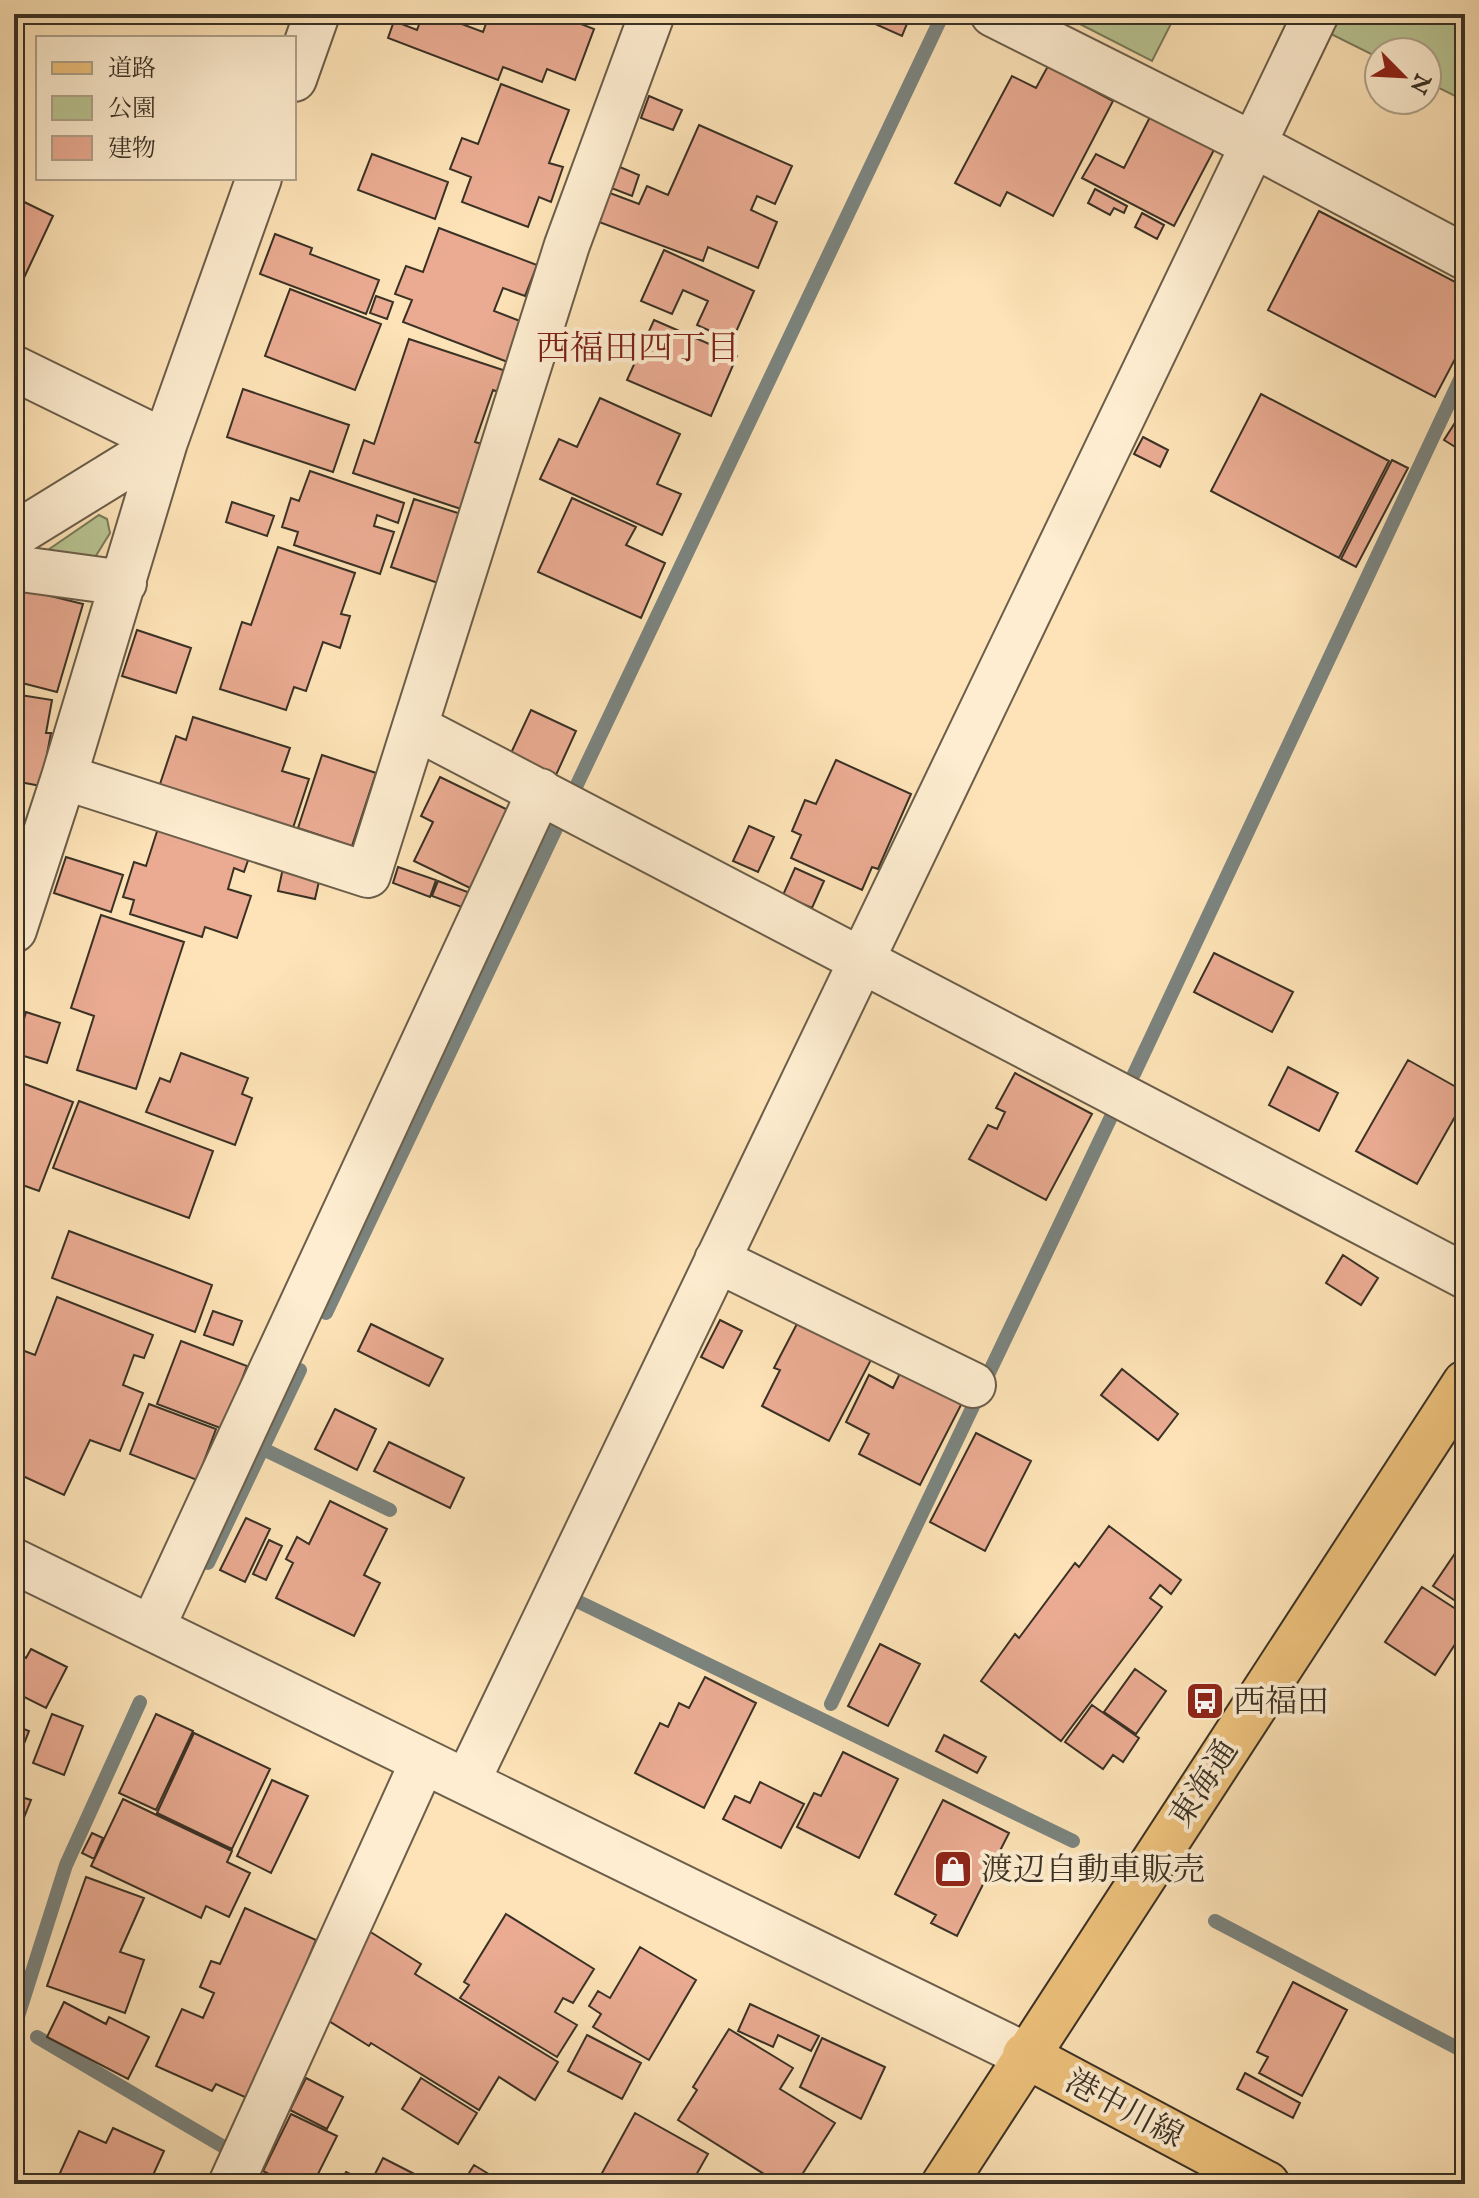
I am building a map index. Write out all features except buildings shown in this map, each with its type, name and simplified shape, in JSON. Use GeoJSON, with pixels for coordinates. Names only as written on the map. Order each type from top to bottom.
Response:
{"type":"FeatureCollection","features":[{"type":"Feature","properties":{"kind":"main road","name":"東海通"},"geometry":{"type":"LineString","coordinates":[[944,2184],[1025,2055],[1465,1383]]}},
{"type":"Feature","properties":{"kind":"main road","name":"港中川線"},"geometry":{"type":"LineString","coordinates":[[1025,2055],[1267,2184]]}},
{"type":"Feature","properties":{"kind":"street"},"geometry":{"type":"LineString","coordinates":[[296,73],[317,14]]}},
{"type":"Feature","properties":{"kind":"street"},"geometry":{"type":"LineString","coordinates":[[64,777],[368,875],[567,245],[652,14]]}},
{"type":"Feature","properties":{"kind":"street"},"geometry":{"type":"LineString","coordinates":[[993,14],[1254,145],[1465,257]]}},
{"type":"Feature","properties":{"kind":"street"},"geometry":{"type":"LineString","coordinates":[[467,1782],[1316,14]]}},
{"type":"Feature","properties":{"kind":"street"},"geometry":{"type":"LineString","coordinates":[[14,930],[64,777],[165,442],[258,180]]}},
{"type":"Feature","properties":{"kind":"street"},"geometry":{"type":"LineString","coordinates":[[14,368],[165,442]]}},
{"type":"Feature","properties":{"kind":"street"},"geometry":{"type":"LineString","coordinates":[[14,535],[165,442]]}},
{"type":"Feature","properties":{"kind":"street"},"geometry":{"type":"LineString","coordinates":[[14,568],[124,583]]}},
{"type":"Feature","properties":{"kind":"street"},"geometry":{"type":"LineString","coordinates":[[415,727],[1465,1276]]}},
{"type":"Feature","properties":{"kind":"street"},"geometry":{"type":"LineString","coordinates":[[152,1628],[558,801]]}},
{"type":"Feature","properties":{"kind":"street"},"geometry":{"type":"LineString","coordinates":[[717,1260],[973,1385]]}},
{"type":"Feature","properties":{"kind":"street"},"geometry":{"type":"LineString","coordinates":[[14,1561],[1025,2055]]}},
{"type":"Feature","properties":{"kind":"street"},"geometry":{"type":"LineString","coordinates":[[231,2184],[423,1761]]}},
{"type":"Feature","properties":{"kind":"green space"},"geometry":{"type":"Polygon","coordinates":[[[1072,14],[1176,14],[1152,61],[1070,19],[1072,14]]]}},
{"type":"Feature","properties":{"kind":"green space"},"geometry":{"type":"Polygon","coordinates":[[[1338,14],[1465,14],[1465,101],[1443,90],[1443,36],[1363,36],[1363,50],[1329,33],[1338,14]]]}},
{"type":"Feature","properties":{"kind":"green space"},"geometry":{"type":"Polygon","coordinates":[[[99,515],[107,519],[110,533],[89,567],[42,554],[99,515]]]}},
{"type":"Feature","properties":{"kind":"waterway"},"geometry":{"type":"LineString","coordinates":[[326,1313],[943,14]]}},
{"type":"Feature","properties":{"kind":"waterway"},"geometry":{"type":"LineString","coordinates":[[1134,1074],[1465,369]]}},
{"type":"Feature","properties":{"kind":"waterway"},"geometry":{"type":"LineString","coordinates":[[831,1704],[1111,1117]]}},
{"type":"Feature","properties":{"kind":"waterway"},"geometry":{"type":"LineString","coordinates":[[208,1563],[300,1370]]}},
{"type":"Feature","properties":{"kind":"waterway"},"geometry":{"type":"LineString","coordinates":[[263,1449],[390,1510]]}},
{"type":"Feature","properties":{"kind":"waterway"},"geometry":{"type":"LineString","coordinates":[[579,1602],[1073,1841]]}},
{"type":"Feature","properties":{"kind":"waterway"},"geometry":{"type":"LineString","coordinates":[[14,2029],[66,1865],[140,1702]]}},
{"type":"Feature","properties":{"kind":"waterway"},"geometry":{"type":"LineString","coordinates":[[1215,1921],[1465,2052]]}},
{"type":"Feature","properties":{"kind":"waterway"},"geometry":{"type":"LineString","coordinates":[[37,2037],[229,2150]]}},
{"type":"Feature","properties":{"kind":"place","name":"西福田"},"geometry":{"type":"Point","coordinates":[1205,1701]}},
{"type":"Feature","properties":{"kind":"place","name":"渡辺自動車販売"},"geometry":{"type":"Point","coordinates":[953,1869]}},
{"type":"Feature","properties":{"kind":"district","name":"西福田四丁目"},"geometry":{"type":"Point","coordinates":[638,347]}}]}
